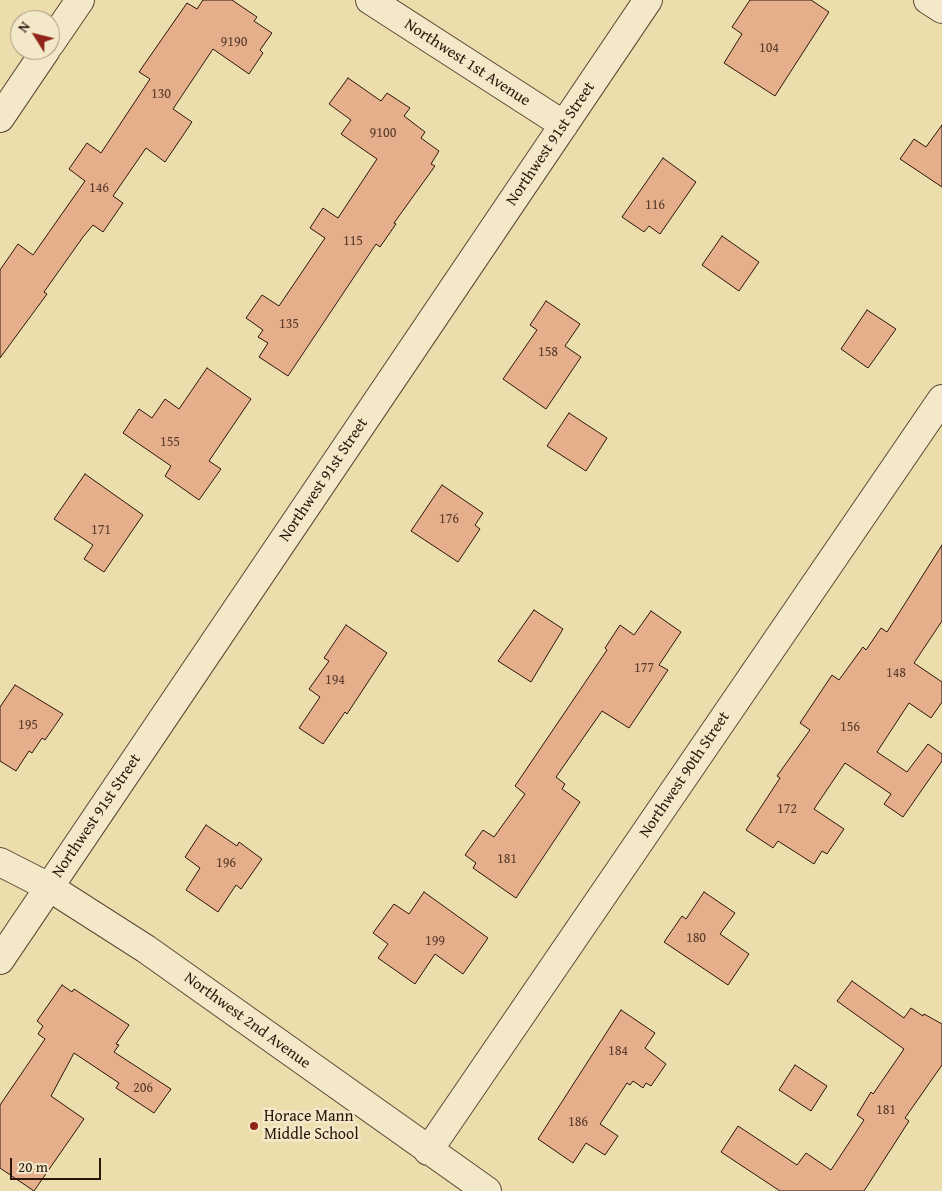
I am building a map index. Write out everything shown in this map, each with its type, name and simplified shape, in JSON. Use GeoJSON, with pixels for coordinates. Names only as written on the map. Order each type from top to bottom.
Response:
{"type":"FeatureCollection","features":[{"type":"Feature","properties":{"kind":"street"},"geometry":{"type":"LineString","coordinates":[[60,29],[80,0]]}},
{"type":"Feature","properties":{"kind":"street","name":"Northwest 1st Avenue"},"geometry":{"type":"LineString","coordinates":[[370,0],[564,125]]}},
{"type":"Feature","properties":{"kind":"street","name":"Northwest 91st Street"},"geometry":{"type":"LineString","coordinates":[[0,960],[648,0]]}},
{"type":"Feature","properties":{"kind":"street"},"geometry":{"type":"LineString","coordinates":[[928,0],[942,9]]}},
{"type":"Feature","properties":{"kind":"street"},"geometry":{"type":"LineString","coordinates":[[0,118],[39,60]]}},
{"type":"Feature","properties":{"kind":"street","name":"Northwest 90th Street"},"geometry":{"type":"LineString","coordinates":[[428,1151],[942,398]]}},
{"type":"Feature","properties":{"kind":"street","name":"Northwest 2nd Avenue"},"geometry":{"type":"LineString","coordinates":[[0,862],[49,887],[203,989],[428,1151],[487,1191]]}},
{"type":"Feature","properties":{"kind":"building"},"geometry":{"type":"Polygon","coordinates":[[[203,0],[232,0],[257,17],[254,21],[272,33],[260,50],[263,53],[249,74],[213,49],[173,109],[192,122],[165,162],[146,148],[113,196],[123,203],[103,232],[93,225],[83,237],[44,292],[47,294],[0,358],[0,270],[18,244],[33,255],[85,181],[69,169],[87,143],[101,153],[150,79],[139,72],[187,3],[197,9],[203,0]]]}},
{"type":"Feature","properties":{"kind":"building"},"geometry":{"type":"Polygon","coordinates":[[[750,0],[811,0],[829,12],[775,96],[724,63],[742,34],[732,27],[750,0]]]}},
{"type":"Feature","properties":{"kind":"building"},"geometry":{"type":"Polygon","coordinates":[[[348,78],[381,101],[387,93],[410,108],[404,116],[425,132],[421,138],[439,151],[431,164],[435,166],[394,223],[396,224],[380,247],[376,244],[288,376],[259,357],[268,343],[258,337],[263,330],[246,318],[262,295],[279,306],[325,238],[310,228],[323,208],[338,218],[377,159],[341,134],[351,120],[329,104],[348,78]]]}},
{"type":"Feature","properties":{"kind":"building"},"geometry":{"type":"Polygon","coordinates":[[[942,125],[942,187],[900,159],[914,139],[926,147],[942,125]]]}},
{"type":"Feature","properties":{"kind":"building"},"geometry":{"type":"Polygon","coordinates":[[[663,158],[696,182],[660,234],[649,226],[644,232],[622,217],[663,158]]]}},
{"type":"Feature","properties":{"kind":"building"},"geometry":{"type":"Polygon","coordinates":[[[722,236],[759,262],[739,291],[702,265],[722,236]]]}},
{"type":"Feature","properties":{"kind":"building"},"geometry":{"type":"Polygon","coordinates":[[[546,301],[580,324],[565,346],[581,357],[546,409],[503,379],[537,330],[530,325],[546,301]]]}},
{"type":"Feature","properties":{"kind":"building"},"geometry":{"type":"Polygon","coordinates":[[[867,310],[896,329],[868,368],[841,349],[867,310]]]}},
{"type":"Feature","properties":{"kind":"building"},"geometry":{"type":"Polygon","coordinates":[[[207,368],[251,399],[209,461],[221,469],[199,500],[165,476],[171,466],[123,433],[139,409],[152,418],[165,399],[179,409],[207,368]]]}},
{"type":"Feature","properties":{"kind":"building"},"geometry":{"type":"Polygon","coordinates":[[[569,413],[607,438],[586,471],[547,446],[569,413]]]}},
{"type":"Feature","properties":{"kind":"building"},"geometry":{"type":"Polygon","coordinates":[[[85,474],[143,515],[104,572],[84,559],[93,545],[54,519],[85,474]]]}},
{"type":"Feature","properties":{"kind":"building"},"geometry":{"type":"Polygon","coordinates":[[[442,485],[483,513],[475,525],[480,529],[458,562],[411,531],[442,485]]]}},
{"type":"Feature","properties":{"kind":"building"},"geometry":{"type":"Polygon","coordinates":[[[942,545],[942,621],[914,663],[942,682],[942,702],[931,718],[909,703],[877,752],[907,772],[928,744],[942,754],[942,761],[903,817],[884,804],[891,794],[845,763],[814,809],[844,829],[827,854],[822,851],[814,864],[778,841],[773,848],[746,830],[780,778],[777,776],[810,730],[800,723],[832,675],[839,680],[863,647],[866,650],[881,628],[887,632],[942,545]]]}},
{"type":"Feature","properties":{"kind":"building"},"geometry":{"type":"Polygon","coordinates":[[[534,610],[563,629],[531,682],[498,661],[534,610]]]}},
{"type":"Feature","properties":{"kind":"building"},"geometry":{"type":"Polygon","coordinates":[[[651,611],[681,632],[659,665],[668,670],[629,728],[602,711],[556,777],[565,784],[562,789],[580,802],[516,898],[473,868],[476,863],[465,855],[483,830],[494,837],[525,794],[515,786],[607,650],[605,648],[620,625],[634,635],[651,611]]]}},
{"type":"Feature","properties":{"kind":"building"},"geometry":{"type":"Polygon","coordinates":[[[346,625],[387,653],[347,714],[345,712],[323,744],[299,728],[320,697],[309,689],[329,661],[324,658],[346,625]]]}},
{"type":"Feature","properties":{"kind":"building"},"geometry":{"type":"Polygon","coordinates":[[[15,685],[63,714],[45,740],[42,738],[32,753],[29,751],[16,771],[0,761],[0,707],[15,685]]]}},
{"type":"Feature","properties":{"kind":"building"},"geometry":{"type":"Polygon","coordinates":[[[206,825],[237,846],[239,842],[262,859],[241,889],[236,885],[218,912],[186,890],[200,868],[185,857],[206,825]]]}},
{"type":"Feature","properties":{"kind":"building"},"geometry":{"type":"Polygon","coordinates":[[[424,892],[488,938],[463,974],[435,954],[415,984],[378,958],[388,944],[373,933],[394,904],[409,914],[424,892]]]}},
{"type":"Feature","properties":{"kind":"building"},"geometry":{"type":"Polygon","coordinates":[[[704,892],[735,913],[720,934],[749,954],[728,985],[664,942],[682,916],[686,919],[704,892]]]}},
{"type":"Feature","properties":{"kind":"building"},"geometry":{"type":"Polygon","coordinates":[[[852,981],[904,1018],[911,1008],[923,1016],[924,1014],[942,1024],[942,1065],[905,1118],[909,1121],[864,1191],[780,1191],[721,1152],[738,1126],[797,1165],[806,1153],[831,1170],[864,1120],[857,1115],[871,1092],[873,1094],[904,1049],[837,1001],[852,981]]]}},
{"type":"Feature","properties":{"kind":"building"},"geometry":{"type":"Polygon","coordinates":[[[62,985],[72,992],[74,989],[129,1025],[116,1044],[119,1045],[114,1052],[171,1089],[154,1113],[116,1088],[119,1083],[74,1053],[51,1096],[84,1119],[34,1191],[0,1168],[0,1105],[45,1039],[38,1034],[43,1026],[37,1021],[62,985]]]}},
{"type":"Feature","properties":{"kind":"building"},"geometry":{"type":"Polygon","coordinates":[[[621,1010],[655,1033],[645,1048],[666,1064],[651,1086],[646,1083],[643,1088],[633,1081],[630,1085],[627,1083],[600,1124],[618,1136],[605,1155],[586,1143],[573,1163],[538,1139],[621,1010]]]}},
{"type":"Feature","properties":{"kind":"building"},"geometry":{"type":"Polygon","coordinates":[[[795,1065],[827,1086],[811,1111],[779,1090],[795,1065]]]}},
{"type":"Feature","properties":{"kind":"place","name":"Horace Mann Middle School"},"geometry":{"type":"Point","coordinates":[254,1126]}}]}
